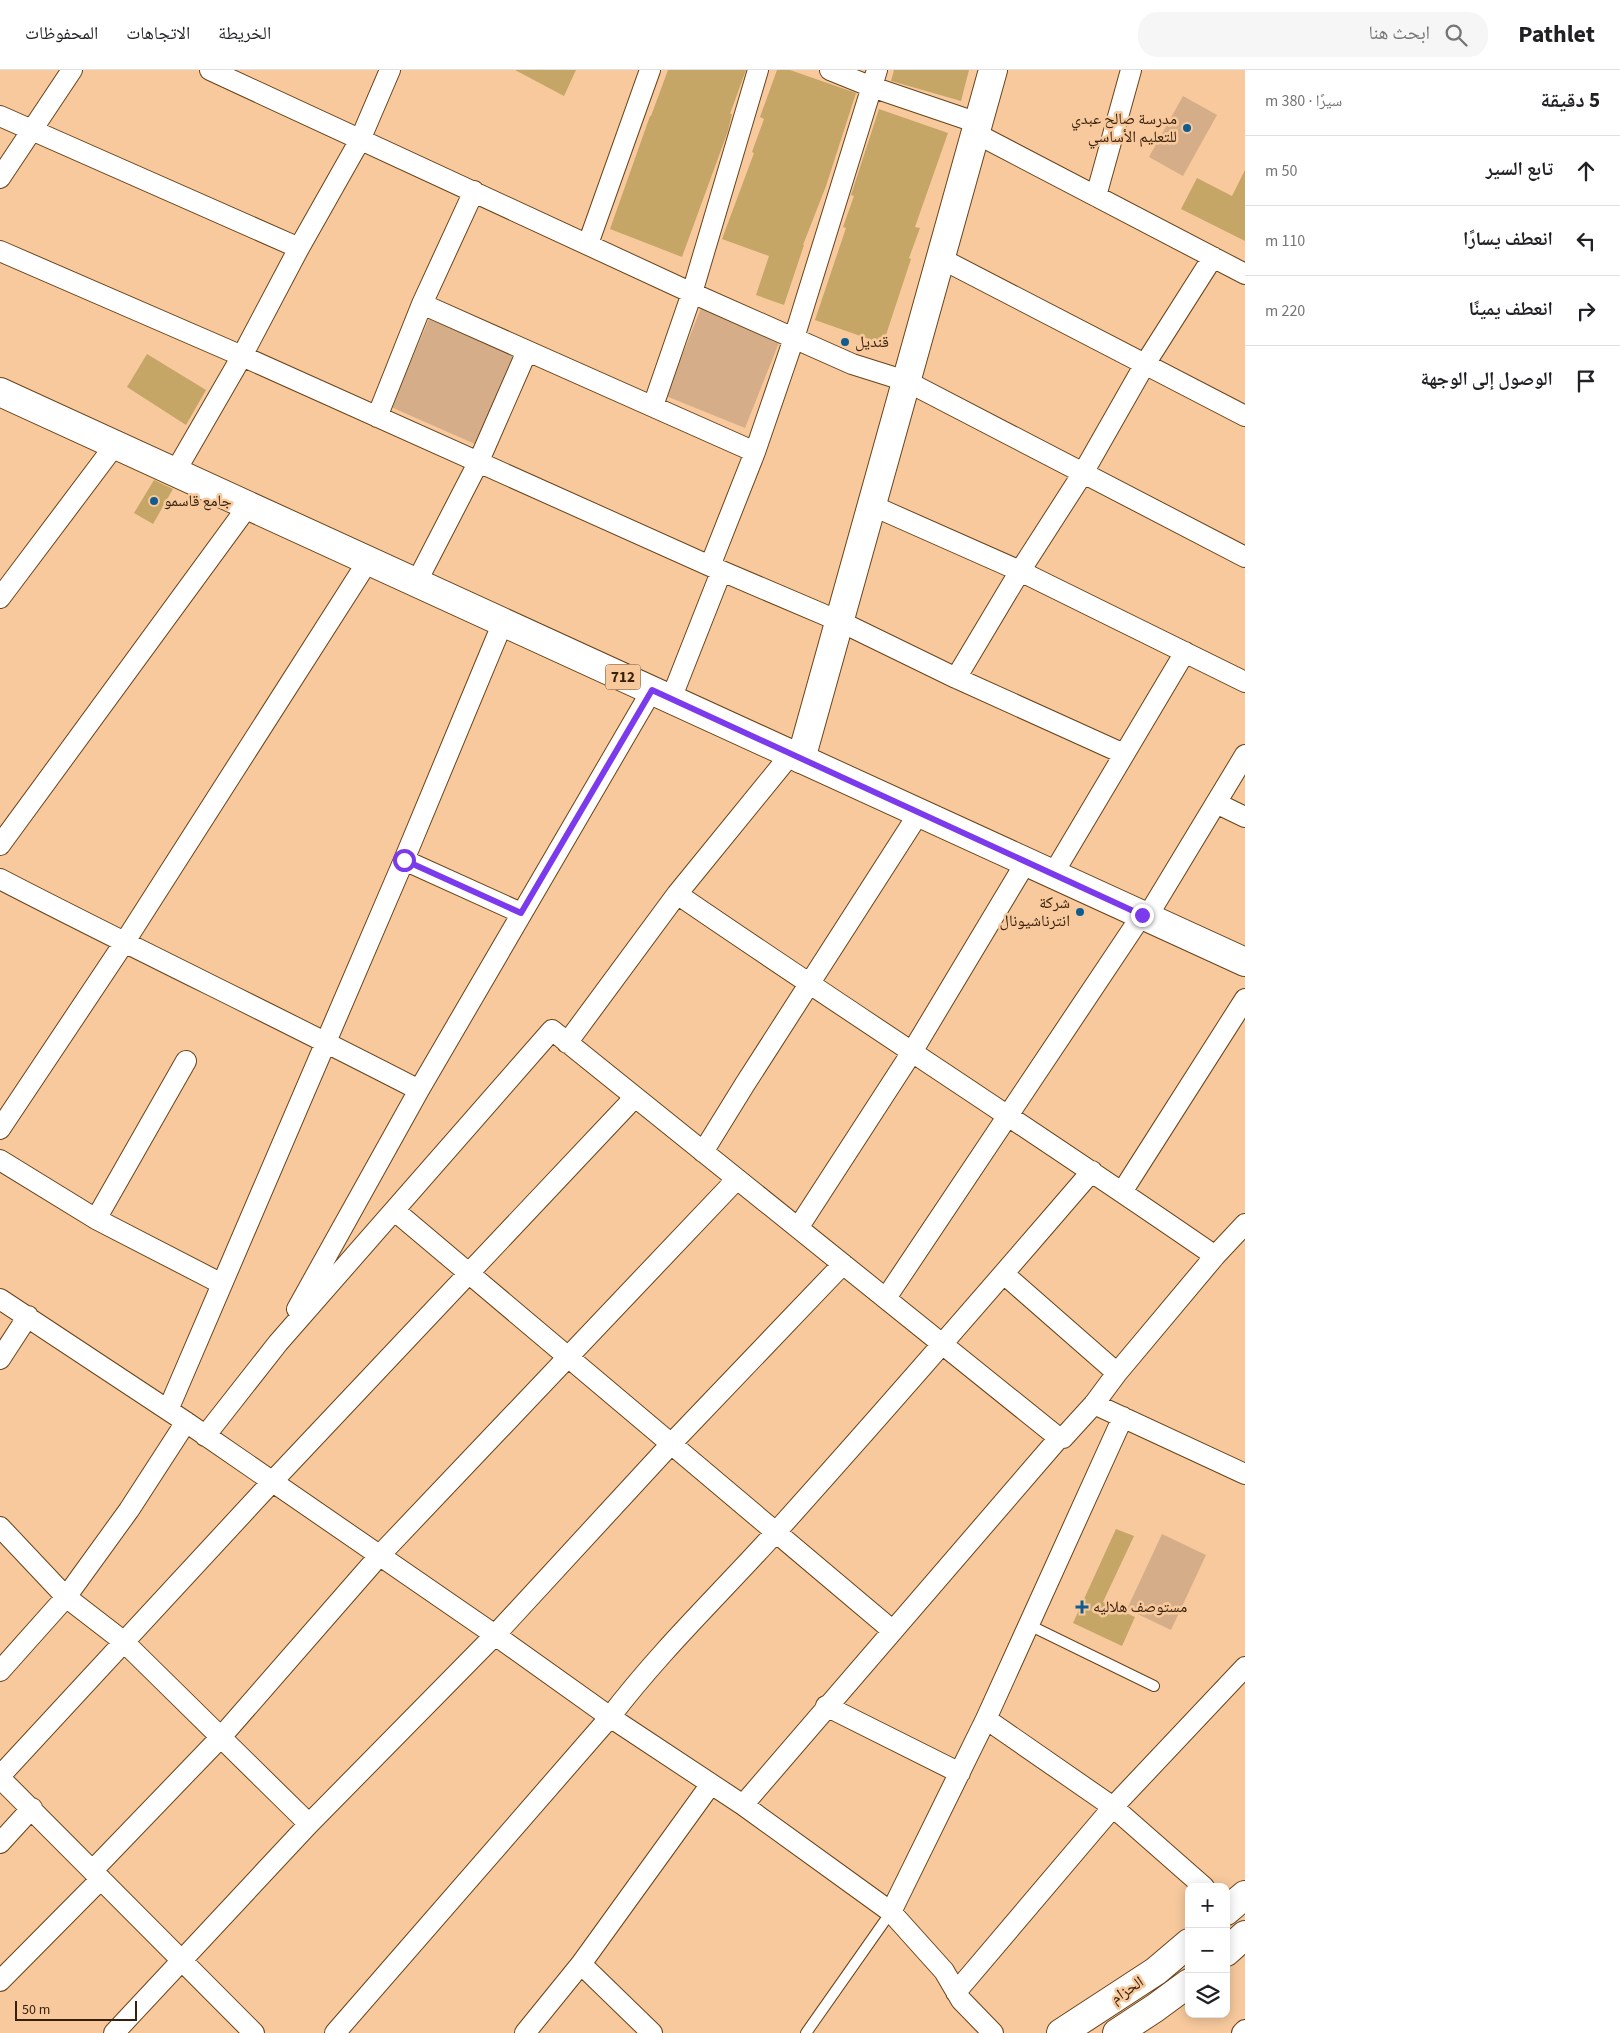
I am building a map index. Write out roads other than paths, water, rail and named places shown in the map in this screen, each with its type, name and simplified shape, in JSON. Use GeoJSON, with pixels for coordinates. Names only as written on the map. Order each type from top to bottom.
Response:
{"type":"FeatureCollection","features":[{"type":"Feature","properties":{"kind":"main road"},"geometry":{"type":"LineString","coordinates":[[796,756],[839,621],[993,70]]}},
{"type":"Feature","properties":{"kind":"main road","name":"712"},"geometry":{"type":"LineString","coordinates":[[0,392],[1245,962]]}},
{"type":"Feature","properties":{"kind":"main road"},"geometry":{"type":"LineString","coordinates":[[1230,1948],[1245,1935]]}},
{"type":"Feature","properties":{"kind":"main road","name":"الحزام"},"geometry":{"type":"LineString","coordinates":[[1061,2033],[1156,1971],[1185,1946]]}},
{"type":"Feature","properties":{"kind":"main road","name":"الحزام"},"geometry":{"type":"LineString","coordinates":[[1117,2033],[1185,1985]]}},
{"type":"Feature","properties":{"kind":"street"},"geometry":{"type":"LineString","coordinates":[[0,178],[30,130],[72,70]]}},
{"type":"Feature","properties":{"kind":"street"},"geometry":{"type":"LineString","coordinates":[[210,70],[692,293],[852,364],[906,381],[1245,558]]}},
{"type":"Feature","properties":{"kind":"street"},"geometry":{"type":"LineString","coordinates":[[175,472],[242,356],[299,248],[360,140],[390,70]]}},
{"type":"Feature","properties":{"kind":"street"},"geometry":{"type":"LineString","coordinates":[[588,244],[650,70]]}},
{"type":"Feature","properties":{"kind":"street"},"geometry":{"type":"LineString","coordinates":[[652,406],[692,293],[758,70]]}},
{"type":"Feature","properties":{"kind":"street"},"geometry":{"type":"LineString","coordinates":[[830,70],[874,78],[976,128],[1096,196],[1245,274]]}},
{"type":"Feature","properties":{"kind":"street"},"geometry":{"type":"LineString","coordinates":[[1096,196],[1131,70]]}},
{"type":"Feature","properties":{"kind":"street"},"geometry":{"type":"LineString","coordinates":[[278,1343],[419,1090],[521,913],[661,695],[716,569],[794,338],[874,78]]}},
{"type":"Feature","properties":{"kind":"street"},"geometry":{"type":"LineString","coordinates":[[0,116],[299,248]]}},
{"type":"Feature","properties":{"kind":"street"},"geometry":{"type":"LineString","coordinates":[[377,417],[422,304],[474,191]]}},
{"type":"Feature","properties":{"kind":"street"},"geometry":{"type":"LineString","coordinates":[[0,251],[242,356],[716,569],[839,621],[956,678],[1124,754]]}},
{"type":"Feature","properties":{"kind":"street"},"geometry":{"type":"LineString","coordinates":[[956,678],[1020,570],[1083,473],[1145,364],[1213,257]]}},
{"type":"Feature","properties":{"kind":"street"},"geometry":{"type":"LineString","coordinates":[[940,258],[1245,416]]}},
{"type":"Feature","properties":{"kind":"street"},"geometry":{"type":"LineString","coordinates":[[422,304],[755,452]]}},
{"type":"Feature","properties":{"kind":"street"},"geometry":{"type":"LineString","coordinates":[[416,582],[478,463],[527,351]]}},
{"type":"Feature","properties":{"kind":"street"},"geometry":{"type":"LineString","coordinates":[[0,598],[115,445]]}},
{"type":"Feature","properties":{"kind":"street"},"geometry":{"type":"LineString","coordinates":[[872,505],[1020,570],[1245,682]]}},
{"type":"Feature","properties":{"kind":"street"},"geometry":{"type":"LineString","coordinates":[[0,845],[248,506]]}},
{"type":"Feature","properties":{"kind":"street"},"geometry":{"type":"LineString","coordinates":[[0,1129],[124,943],[368,561]]}},
{"type":"Feature","properties":{"kind":"street"},"geometry":{"type":"LineString","coordinates":[[168,1410],[404,860],[503,622]]}},
{"type":"Feature","properties":{"kind":"street"},"geometry":{"type":"LineString","coordinates":[[1053,874],[1185,652]]}},
{"type":"Feature","properties":{"kind":"street"},"geometry":{"type":"LineString","coordinates":[[886,1298],[1007,1114],[1145,916],[1245,755]]}},
{"type":"Feature","properties":{"kind":"street"},"geometry":{"type":"LineString","coordinates":[[567,1043],[677,894],[796,756]]}},
{"type":"Feature","properties":{"kind":"street"},"geometry":{"type":"LineString","coordinates":[[1216,803],[1245,817]]}},
{"type":"Feature","properties":{"kind":"street"},"geometry":{"type":"LineString","coordinates":[[704,1152],[745,1084],[919,813]]}},
{"type":"Feature","properties":{"kind":"street"},"geometry":{"type":"LineString","coordinates":[[404,860],[521,913]]}},
{"type":"Feature","properties":{"kind":"street"},"geometry":{"type":"LineString","coordinates":[[798,1228],[912,1052],[1026,862]]}},
{"type":"Feature","properties":{"kind":"street"},"geometry":{"type":"LineString","coordinates":[[0,879],[419,1090]]}},
{"type":"Feature","properties":{"kind":"street"},"geometry":{"type":"LineString","coordinates":[[677,894],[810,985],[1092,1171],[1215,1256]]}},
{"type":"Feature","properties":{"kind":"street"},"geometry":{"type":"LineString","coordinates":[[1122,1192],[1245,998]]}},
{"type":"Feature","properties":{"kind":"street"},"geometry":{"type":"LineString","coordinates":[[205,1436],[278,1343],[396,1211],[552,1030],[1059,1438]]}},
{"type":"Feature","properties":{"kind":"street"},"geometry":{"type":"LineString","coordinates":[[96,1219],[186,1061]]}},
{"type":"Feature","properties":{"kind":"street"},"geometry":{"type":"LineString","coordinates":[[254,2033],[0,1777],[123,1641],[468,1272],[635,1097]]}},
{"type":"Feature","properties":{"kind":"street"},"geometry":{"type":"LineString","coordinates":[[0,1160],[96,1219],[222,1284]]}},
{"type":"Feature","properties":{"kind":"street"},"geometry":{"type":"LineString","coordinates":[[335,2033],[610,1717],[637,1682],[776,1532],[943,1344],[1092,1171]]}},
{"type":"Feature","properties":{"kind":"street"},"geometry":{"type":"LineString","coordinates":[[0,1981],[221,1737],[379,1556],[737,1179]]}},
{"type":"Feature","properties":{"kind":"street"},"geometry":{"type":"LineString","coordinates":[[396,1211],[893,1632]]}},
{"type":"Feature","properties":{"kind":"street"},"geometry":{"type":"LineString","coordinates":[[743,1805],[826,1706],[893,1632],[1059,1438],[1063,1438],[1094,1404],[1117,1373],[1215,1256],[1241,1234]]}},
{"type":"Feature","properties":{"kind":"street"},"geometry":{"type":"LineString","coordinates":[[114,2033],[309,1824],[495,1635],[671,1444],[843,1264]]}},
{"type":"Feature","properties":{"kind":"street"},"geometry":{"type":"LineString","coordinates":[[1004,1274],[1117,1373]]}},
{"type":"Feature","properties":{"kind":"street"},"geometry":{"type":"LineString","coordinates":[[0,1299],[186,1422],[495,1635],[610,1717],[743,1805],[891,1912],[944,1971],[961,2000],[992,2033]]}},
{"type":"Feature","properties":{"kind":"street"},"geometry":{"type":"LineString","coordinates":[[0,1359],[28,1316]]}},
{"type":"Feature","properties":{"kind":"street"},"geometry":{"type":"LineString","coordinates":[[1094,1404],[1243,1468]]}},
{"type":"Feature","properties":{"kind":"street"},"geometry":{"type":"LineString","coordinates":[[891,1912],[986,1719],[1122,1417]]}},
{"type":"Feature","properties":{"kind":"street"},"geometry":{"type":"LineString","coordinates":[[0,1671],[66,1597],[129,1510],[186,1422]]}},
{"type":"Feature","properties":{"kind":"street"},"geometry":{"type":"LineString","coordinates":[[0,1526],[66,1597],[123,1641],[309,1824]]}},
{"type":"Feature","properties":{"kind":"street"},"geometry":{"type":"LineString","coordinates":[[956,1992],[1113,1807],[1245,1667]]}},
{"type":"Feature","properties":{"kind":"street"},"geometry":{"type":"LineString","coordinates":[[826,1706],[960,1772]]}},
{"type":"Feature","properties":{"kind":"street"},"geometry":{"type":"LineString","coordinates":[[986,1719],[1113,1807],[1199,1883]]}},
{"type":"Feature","properties":{"kind":"street"},"geometry":{"type":"LineString","coordinates":[[525,2033],[581,1964],[711,1784]]}},
{"type":"Feature","properties":{"kind":"street"},"geometry":{"type":"LineString","coordinates":[[0,1843],[32,1808]]}},
{"type":"Feature","properties":{"kind":"street"},"geometry":{"type":"LineString","coordinates":[[581,1964],[652,2033]]}},
{"type":"Feature","properties":{"kind":"street"},"geometry":{"type":"LineString","coordinates":[[1242,2033],[1245,2030]]}},
{"type":"Feature","properties":{"kind":"lane"},"geometry":{"type":"LineString","coordinates":[[1029,1625],[1154,1686]]}},
{"type":"Feature","properties":{"kind":"lane"},"geometry":{"type":"LineString","coordinates":[[806,2033],[891,1912]]}},
{"type":"Feature","properties":{"kind":"place","name":"مدرسة صالح عبدي للتعليم الأساسي"},"geometry":{"type":"Point","coordinates":[1187,128]}},
{"type":"Feature","properties":{"kind":"place","name":"قنديل"},"geometry":{"type":"Point","coordinates":[845,342]}},
{"type":"Feature","properties":{"kind":"place","name":"جامع قاسمو"},"geometry":{"type":"Point","coordinates":[154,501]}},
{"type":"Feature","properties":{"kind":"place","name":"شركة انترناشيونال"},"geometry":{"type":"Point","coordinates":[1080,912]}},
{"type":"Feature","properties":{"kind":"place","name":"مستوصف هلاليه"},"geometry":{"type":"Point","coordinates":[1082,1607]}}]}
